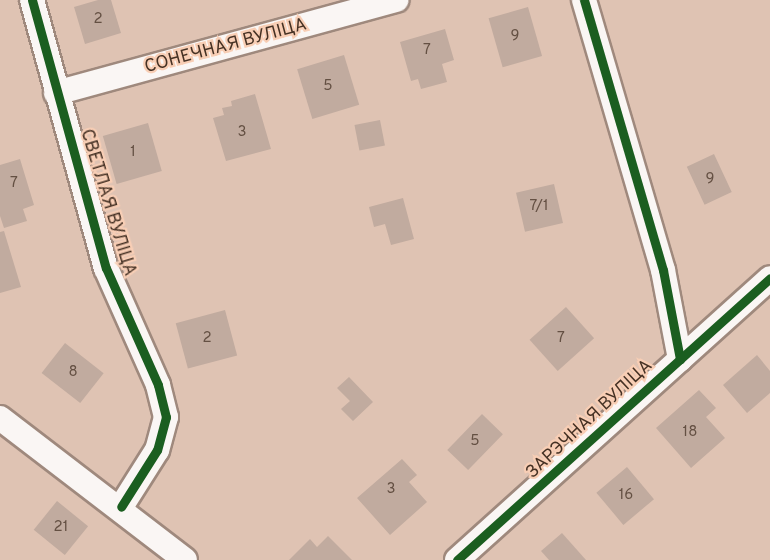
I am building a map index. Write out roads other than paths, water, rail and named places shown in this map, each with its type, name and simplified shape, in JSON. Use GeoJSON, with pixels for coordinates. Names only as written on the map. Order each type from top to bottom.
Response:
{"type":"FeatureCollection","features":[{"type":"Feature","properties":{"kind":"street","name":"СВЕТЛАЯ ВУЛІЦА"},"geometry":{"type":"LineString","coordinates":[[32,0],[106,268],[158,385],[166,417],[157,450],[121,507]]}},
{"type":"Feature","properties":{"kind":"street","name":"СОНЕЧНАЯ ВУЛІЦА"},"geometry":{"type":"LineString","coordinates":[[56,93],[397,0]]}},
{"type":"Feature","properties":{"kind":"street"},"geometry":{"type":"LineString","coordinates":[[584,0],[663,270],[680,359]]}},
{"type":"Feature","properties":{"kind":"street","name":"ЗАРЭЧНАЯ ВУЛІЦА"},"geometry":{"type":"LineString","coordinates":[[457,560],[770,278]]}},
{"type":"Feature","properties":{"kind":"street"},"geometry":{"type":"LineString","coordinates":[[0,418],[121,507],[185,560]]}}]}
